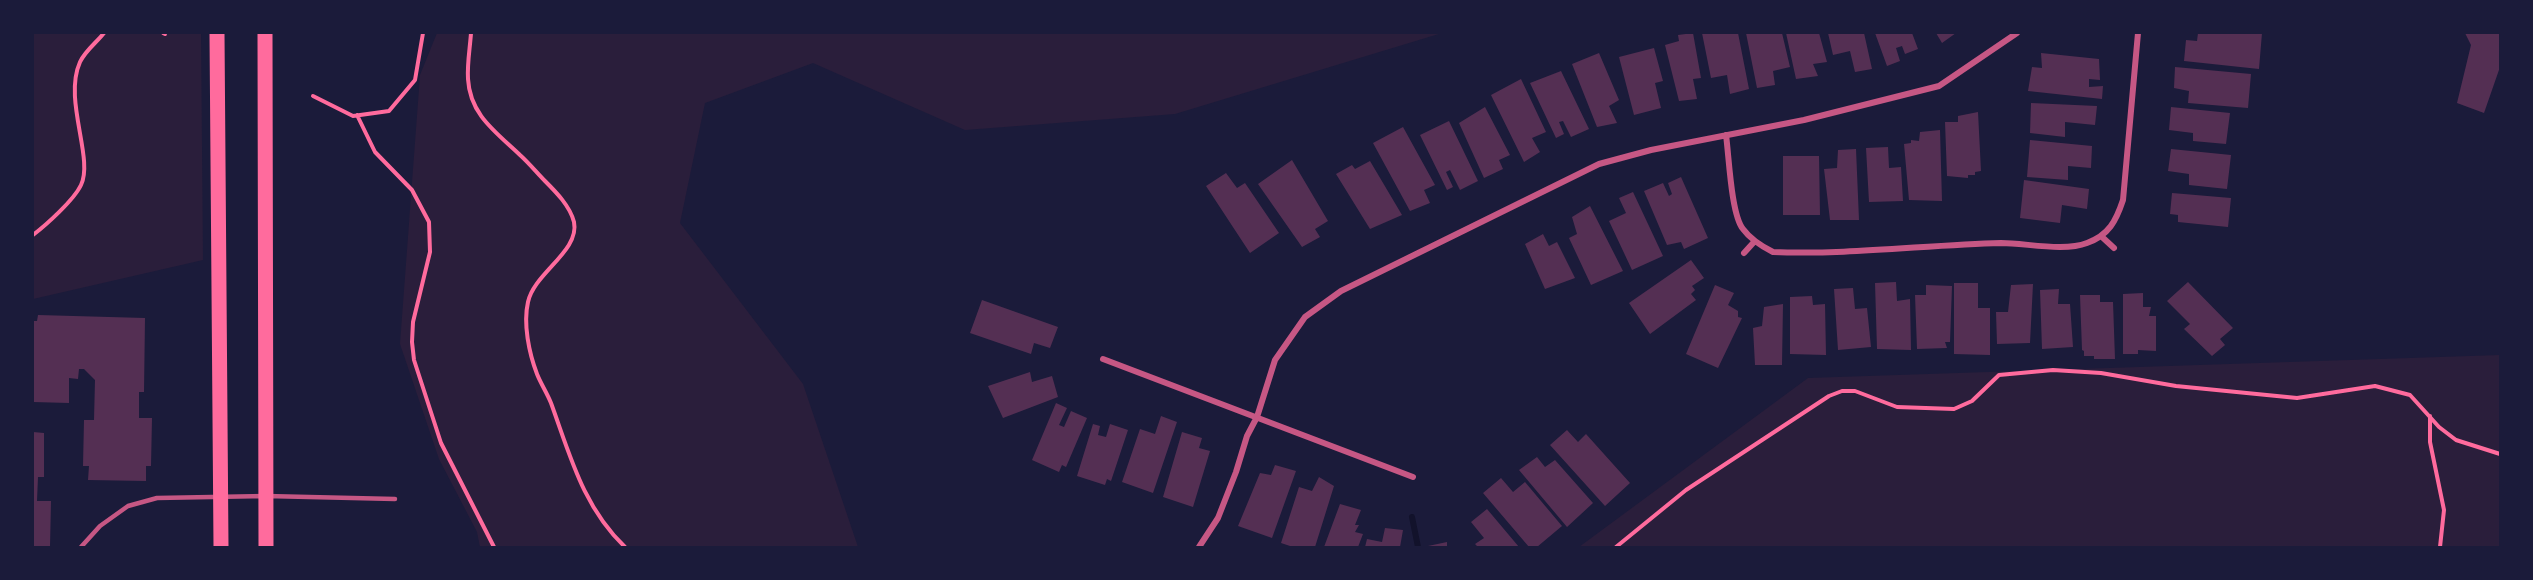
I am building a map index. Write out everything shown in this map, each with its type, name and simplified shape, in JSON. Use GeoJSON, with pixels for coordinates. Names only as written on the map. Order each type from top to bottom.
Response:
{"type":"FeatureCollection","features":[{"type":"Feature","properties":{"kind":"main road"},"geometry":{"type":"LineString","coordinates":[[217,33],[221,547]]}},
{"type":"Feature","properties":{"kind":"main road"},"geometry":{"type":"LineString","coordinates":[[265,33],[266,547]]}},
{"type":"Feature","properties":{"kind":"street"},"geometry":{"type":"LineString","coordinates":[[1199,547],[1218,518],[1247,436],[1257,417],[1275,360],[1305,317],[1341,291],[1599,164],[1651,150],[1804,120],[1939,86],[2017,33]]}},
{"type":"Feature","properties":{"kind":"street"},"geometry":{"type":"LineString","coordinates":[[1726,135],[1736,214],[1741,228],[1754,242],[1773,252],[1794,253],[2004,243],[2084,245],[2109,230],[2117,218],[2123,200],[2138,35]]}},
{"type":"Feature","properties":{"kind":"street"},"geometry":{"type":"LineString","coordinates":[[2101,236],[2114,249]]}},
{"type":"Feature","properties":{"kind":"street"},"geometry":{"type":"LineString","coordinates":[[1744,253],[1754,242]]}},
{"type":"Feature","properties":{"kind":"street"},"geometry":{"type":"LineString","coordinates":[[1103,359],[1413,477]]}},
{"type":"Feature","properties":{"kind":"lane"},"geometry":{"type":"LineString","coordinates":[[81,547],[100,526],[128,506],[157,498],[266,496],[395,499]]}},
{"type":"Feature","properties":{"kind":"path"},"geometry":{"type":"LineString","coordinates":[[33,235],[81,186],[84,169],[78,130],[75,78],[81,60],[104,33]]}},
{"type":"Feature","properties":{"kind":"path"},"geometry":{"type":"LineString","coordinates":[[313,96],[353,116],[388,111],[415,80],[423,33]]}},
{"type":"Feature","properties":{"kind":"path"},"geometry":{"type":"LineString","coordinates":[[471,33],[468,79],[475,108],[498,137],[519,154],[564,202],[574,221],[575,234],[570,245],[542,275],[528,302],[529,346],[537,373],[550,400],[582,490],[601,521],[625,547]]}},
{"type":"Feature","properties":{"kind":"path"},"geometry":{"type":"LineString","coordinates":[[357,115],[375,152],[412,190],[429,222],[430,252],[413,322],[414,360],[441,443],[494,547]]}},
{"type":"Feature","properties":{"kind":"path"},"geometry":{"type":"LineString","coordinates":[[1616,547],[1686,490],[1818,402],[1842,391],[1855,391],[1897,406],[1954,409],[1972,401],[1999,375],[2054,370],[2101,373],[2176,386],[2297,398],[2375,386],[2410,395],[2439,427],[2456,440],[2500,454]]}},
{"type":"Feature","properties":{"kind":"path"},"geometry":{"type":"LineString","coordinates":[[2430,415],[2430,442],[2444,510],[2440,547]]}},
{"type":"Feature","properties":{"kind":"shaded area"},"geometry":{"type":"Polygon","coordinates":[[[33,33],[201,33],[203,260],[33,299],[33,33]]]}},
{"type":"Feature","properties":{"kind":"shaded area"},"geometry":{"type":"Polygon","coordinates":[[[437,33],[1442,33],[1175,114],[965,130],[813,63],[705,103],[680,223],[803,384],[858,547],[480,547],[477,532],[439,459],[400,344],[420,75],[437,33]]]}},
{"type":"Feature","properties":{"kind":"shaded area"},"geometry":{"type":"Polygon","coordinates":[[[2500,355],[2500,547],[1579,547],[1808,378],[2500,355]]]}},
{"type":"Feature","properties":{"kind":"building"},"geometry":{"type":"Polygon","coordinates":[[[1693,33],[1701,78],[1693,79],[1697,99],[1679,101],[1665,45],[1679,41],[1678,35],[1693,33]]]}},
{"type":"Feature","properties":{"kind":"building"},"geometry":{"type":"Polygon","coordinates":[[[1702,33],[1738,33],[1749,89],[1730,94],[1727,75],[1711,78],[1702,33]]]}},
{"type":"Feature","properties":{"kind":"building"},"geometry":{"type":"Polygon","coordinates":[[[1746,33],[1782,33],[1790,67],[1773,71],[1775,85],[1757,88],[1746,33]]]}},
{"type":"Feature","properties":{"kind":"building"},"geometry":{"type":"Polygon","coordinates":[[[1786,33],[1819,33],[1827,62],[1813,64],[1818,76],[1796,79],[1786,33]]]}},
{"type":"Feature","properties":{"kind":"building"},"geometry":{"type":"Polygon","coordinates":[[[1828,33],[1864,33],[1872,69],[1855,72],[1850,51],[1833,55],[1828,33]]]}},
{"type":"Feature","properties":{"kind":"building"},"geometry":{"type":"Polygon","coordinates":[[[1875,33],[1912,33],[1918,49],[1905,54],[1902,46],[1896,48],[1900,61],[1887,66],[1875,33]]]}},
{"type":"Feature","properties":{"kind":"building"},"geometry":{"type":"Polygon","coordinates":[[[1936,33],[1956,33],[1942,43],[1936,33]]]}},
{"type":"Feature","properties":{"kind":"building"},"geometry":{"type":"Polygon","coordinates":[[[2198,33],[2262,33],[2259,69],[2184,61],[2186,40],[2197,41],[2198,33]]]}},
{"type":"Feature","properties":{"kind":"building"},"geometry":{"type":"Polygon","coordinates":[[[2465,33],[2500,33],[2500,67],[2484,113],[2457,103],[2471,45],[2465,33]]]}},
{"type":"Feature","properties":{"kind":"building"},"geometry":{"type":"Polygon","coordinates":[[[1654,48],[1663,81],[1655,83],[1661,108],[1634,115],[1619,57],[1654,48]]]}},
{"type":"Feature","properties":{"kind":"building"},"geometry":{"type":"Polygon","coordinates":[[[1599,53],[1619,100],[1609,106],[1617,123],[1597,127],[1572,64],[1599,53]]]}},
{"type":"Feature","properties":{"kind":"building"},"geometry":{"type":"Polygon","coordinates":[[[2041,53],[2099,59],[2100,80],[2089,79],[2089,87],[2103,86],[2102,99],[2028,91],[2032,67],[2042,68],[2041,53]]]}},
{"type":"Feature","properties":{"kind":"building"},"geometry":{"type":"Polygon","coordinates":[[[2175,67],[2251,74],[2248,108],[2188,103],[2189,91],[2174,88],[2175,67]]]}},
{"type":"Feature","properties":{"kind":"building"},"geometry":{"type":"Polygon","coordinates":[[[1561,71],[1589,129],[1571,137],[1563,121],[1559,122],[1564,134],[1556,138],[1530,83],[1561,71]]]}},
{"type":"Feature","properties":{"kind":"building"},"geometry":{"type":"Polygon","coordinates":[[[1521,79],[1546,132],[1532,138],[1540,152],[1524,162],[1491,95],[1521,79]]]}},
{"type":"Feature","properties":{"kind":"building"},"geometry":{"type":"Polygon","coordinates":[[[2031,103],[2097,106],[2095,125],[2065,122],[2065,137],[2030,133],[2031,103]]]}},
{"type":"Feature","properties":{"kind":"building"},"geometry":{"type":"Polygon","coordinates":[[[1485,107],[1510,155],[1499,160],[1503,169],[1484,178],[1459,123],[1485,107]]]}},
{"type":"Feature","properties":{"kind":"building"},"geometry":{"type":"Polygon","coordinates":[[[2171,107],[2230,113],[2226,144],[2193,141],[2193,133],[2169,130],[2171,107]]]}},
{"type":"Feature","properties":{"kind":"building"},"geometry":{"type":"Polygon","coordinates":[[[1978,112],[1981,171],[1975,172],[1975,175],[1968,175],[1968,178],[1947,176],[1945,122],[1958,122],[1958,116],[1978,112]]]}},
{"type":"Feature","properties":{"kind":"building"},"geometry":{"type":"Polygon","coordinates":[[[1449,121],[1478,181],[1460,190],[1450,170],[1446,172],[1453,187],[1447,190],[1420,135],[1449,121]]]}},
{"type":"Feature","properties":{"kind":"building"},"geometry":{"type":"Polygon","coordinates":[[[1403,127],[1435,185],[1424,190],[1430,203],[1410,211],[1373,143],[1403,127]]]}},
{"type":"Feature","properties":{"kind":"building"},"geometry":{"type":"Polygon","coordinates":[[[1940,130],[1942,201],[1909,200],[1904,144],[1911,143],[1911,140],[1919,141],[1920,132],[1940,130]]]}},
{"type":"Feature","properties":{"kind":"building"},"geometry":{"type":"Polygon","coordinates":[[[2030,140],[2092,146],[2091,168],[2068,166],[2068,180],[2027,177],[2030,140]]]}},
{"type":"Feature","properties":{"kind":"building"},"geometry":{"type":"Polygon","coordinates":[[[1888,147],[1889,168],[1901,167],[1903,201],[1869,202],[1866,148],[1888,147]]]}},
{"type":"Feature","properties":{"kind":"building"},"geometry":{"type":"Polygon","coordinates":[[[1856,149],[1859,220],[1830,220],[1824,169],[1837,168],[1838,150],[1856,149]]]}},
{"type":"Feature","properties":{"kind":"building"},"geometry":{"type":"Polygon","coordinates":[[[2171,149],[2231,155],[2227,189],[2189,185],[2189,174],[2168,171],[2171,149]]]}},
{"type":"Feature","properties":{"kind":"building"},"geometry":{"type":"Polygon","coordinates":[[[1783,156],[1819,156],[1820,215],[1783,215],[1783,156]]]}},
{"type":"Feature","properties":{"kind":"building"},"geometry":{"type":"Polygon","coordinates":[[[1292,160],[1328,221],[1315,229],[1320,237],[1302,247],[1258,184],[1292,160]]]}},
{"type":"Feature","properties":{"kind":"building"},"geometry":{"type":"Polygon","coordinates":[[[1370,161],[1402,215],[1370,229],[1336,174],[1352,165],[1355,169],[1370,161]]]}},
{"type":"Feature","properties":{"kind":"building"},"geometry":{"type":"Polygon","coordinates":[[[1226,173],[1237,188],[1245,183],[1279,233],[1250,253],[1206,186],[1226,173]]]}},
{"type":"Feature","properties":{"kind":"building"},"geometry":{"type":"Polygon","coordinates":[[[1681,177],[1708,238],[1684,249],[1681,242],[1667,245],[1644,191],[1663,183],[1669,196],[1672,194],[1668,183],[1681,177]]]}},
{"type":"Feature","properties":{"kind":"building"},"geometry":{"type":"Polygon","coordinates":[[[2024,180],[2089,189],[2087,209],[2062,205],[2060,223],[2020,218],[2024,180]]]}},
{"type":"Feature","properties":{"kind":"building"},"geometry":{"type":"Polygon","coordinates":[[[1633,192],[1663,256],[1632,270],[1609,221],[1626,213],[1619,198],[1633,192]]]}},
{"type":"Feature","properties":{"kind":"building"},"geometry":{"type":"Polygon","coordinates":[[[2172,193],[2231,198],[2228,227],[2178,222],[2178,215],[2170,214],[2172,193]]]}},
{"type":"Feature","properties":{"kind":"building"},"geometry":{"type":"Polygon","coordinates":[[[1590,206],[1623,271],[1591,285],[1569,238],[1577,234],[1572,217],[1590,206]]]}},
{"type":"Feature","properties":{"kind":"building"},"geometry":{"type":"Polygon","coordinates":[[[1543,234],[1549,246],[1557,242],[1575,278],[1545,289],[1525,244],[1543,234]]]}},
{"type":"Feature","properties":{"kind":"building"},"geometry":{"type":"Polygon","coordinates":[[[1691,260],[1704,278],[1692,286],[1695,290],[1691,294],[1696,300],[1650,334],[1629,303],[1691,260]]]}},
{"type":"Feature","properties":{"kind":"building"},"geometry":{"type":"Polygon","coordinates":[[[1896,282],[1897,301],[1910,299],[1911,350],[1877,349],[1875,283],[1896,282]]]}},
{"type":"Feature","properties":{"kind":"building"},"geometry":{"type":"Polygon","coordinates":[[[2188,282],[2233,328],[2220,339],[2225,345],[2212,356],[2184,329],[2190,324],[2167,301],[2188,282]]]}},
{"type":"Feature","properties":{"kind":"building"},"geometry":{"type":"Polygon","coordinates":[[[1954,283],[1978,283],[1978,308],[1990,308],[1990,355],[1954,354],[1954,283]]]}},
{"type":"Feature","properties":{"kind":"building"},"geometry":{"type":"Polygon","coordinates":[[[2033,284],[2030,343],[1997,344],[1996,312],[2008,312],[2011,285],[2033,284]]]}},
{"type":"Feature","properties":{"kind":"building"},"geometry":{"type":"Polygon","coordinates":[[[1715,285],[1734,293],[1728,305],[1738,311],[1738,317],[1742,318],[1718,368],[1686,354],[1715,285]]]}},
{"type":"Feature","properties":{"kind":"building"},"geometry":{"type":"Polygon","coordinates":[[[1926,285],[1952,286],[1950,342],[1945,342],[1947,348],[1917,349],[1915,295],[1926,295],[1926,285]]]}},
{"type":"Feature","properties":{"kind":"building"},"geometry":{"type":"Polygon","coordinates":[[[1853,288],[1855,309],[1867,308],[1871,347],[1838,350],[1834,289],[1853,288]]]}},
{"type":"Feature","properties":{"kind":"building"},"geometry":{"type":"Polygon","coordinates":[[[2059,289],[2058,304],[2070,304],[2073,347],[2042,349],[2040,290],[2059,289]]]}},
{"type":"Feature","properties":{"kind":"building"},"geometry":{"type":"Polygon","coordinates":[[[2143,293],[2143,307],[2151,307],[2149,316],[2156,316],[2156,351],[2138,350],[2138,354],[2123,354],[2123,294],[2143,293]]]}},
{"type":"Feature","properties":{"kind":"building"},"geometry":{"type":"Polygon","coordinates":[[[2080,295],[2100,295],[2100,302],[2113,302],[2115,359],[2094,359],[2094,356],[2084,356],[2080,295]]]}},
{"type":"Feature","properties":{"kind":"building"},"geometry":{"type":"Polygon","coordinates":[[[1812,296],[1813,305],[1825,304],[1826,355],[1790,354],[1790,297],[1812,296]]]}},
{"type":"Feature","properties":{"kind":"building"},"geometry":{"type":"Polygon","coordinates":[[[982,300],[1058,327],[1050,348],[1034,343],[1031,354],[970,333],[982,300]]]}},
{"type":"Feature","properties":{"kind":"building"},"geometry":{"type":"Polygon","coordinates":[[[1783,304],[1782,365],[1755,365],[1753,328],[1762,326],[1764,307],[1783,304]]]}},
{"type":"Feature","properties":{"kind":"building"},"geometry":{"type":"Polygon","coordinates":[[[38,315],[145,318],[144,392],[139,392],[139,418],[152,418],[151,466],[146,466],[146,481],[88,480],[89,466],[83,466],[84,420],[94,420],[95,380],[84,369],[79,369],[78,379],[69,378],[69,403],[33,402],[33,321],[37,321],[38,315]]]}},
{"type":"Feature","properties":{"kind":"building"},"geometry":{"type":"Polygon","coordinates":[[[1030,372],[1032,382],[1052,376],[1058,397],[1003,418],[988,386],[1030,372]]]}},
{"type":"Feature","properties":{"kind":"building"},"geometry":{"type":"Polygon","coordinates":[[[1056,403],[1067,408],[1059,425],[1064,427],[1071,411],[1087,418],[1066,467],[1062,465],[1059,472],[1032,460],[1056,403]]]}},
{"type":"Feature","properties":{"kind":"building"},"geometry":{"type":"Polygon","coordinates":[[[1161,416],[1177,422],[1153,493],[1122,482],[1140,429],[1155,434],[1161,416]]]}},
{"type":"Feature","properties":{"kind":"building"},"geometry":{"type":"Polygon","coordinates":[[[1093,424],[1100,426],[1098,435],[1106,437],[1110,424],[1128,430],[1111,481],[1107,479],[1105,485],[1077,476],[1093,424]]]}},
{"type":"Feature","properties":{"kind":"building"},"geometry":{"type":"Polygon","coordinates":[[[1567,430],[1578,442],[1586,434],[1630,483],[1605,506],[1550,445],[1567,430]]]}},
{"type":"Feature","properties":{"kind":"building"},"geometry":{"type":"Polygon","coordinates":[[[33,432],[44,433],[44,477],[38,477],[37,501],[51,501],[50,547],[33,547],[33,432]]]}},
{"type":"Feature","properties":{"kind":"building"},"geometry":{"type":"Polygon","coordinates":[[[1182,432],[1202,438],[1199,448],[1210,451],[1193,507],[1163,497],[1182,432]]]}},
{"type":"Feature","properties":{"kind":"building"},"geometry":{"type":"Polygon","coordinates":[[[1537,457],[1545,467],[1555,460],[1593,503],[1567,527],[1519,470],[1537,457]]]}},
{"type":"Feature","properties":{"kind":"building"},"geometry":{"type":"Polygon","coordinates":[[[1275,465],[1296,471],[1272,538],[1238,526],[1260,473],[1271,475],[1275,465]]]}},
{"type":"Feature","properties":{"kind":"building"},"geometry":{"type":"Polygon","coordinates":[[[1319,477],[1334,486],[1315,547],[1293,547],[1281,543],[1299,487],[1312,491],[1319,477]]]}},
{"type":"Feature","properties":{"kind":"building"},"geometry":{"type":"Polygon","coordinates":[[[1501,478],[1513,492],[1525,482],[1562,526],[1537,547],[1529,547],[1483,493],[1501,478]]]}},
{"type":"Feature","properties":{"kind":"building"},"geometry":{"type":"Polygon","coordinates":[[[1340,504],[1361,510],[1355,525],[1359,525],[1355,532],[1363,534],[1358,547],[1324,547],[1340,504]]]}},
{"type":"Feature","properties":{"kind":"building"},"geometry":{"type":"Polygon","coordinates":[[[1487,509],[1519,547],[1478,547],[1475,544],[1484,538],[1471,522],[1487,509]]]}},
{"type":"Feature","properties":{"kind":"building"},"geometry":{"type":"Polygon","coordinates":[[[1385,528],[1403,530],[1400,547],[1365,547],[1367,539],[1382,542],[1385,528]]]}},
{"type":"Feature","properties":{"kind":"building"},"geometry":{"type":"Polygon","coordinates":[[[1447,542],[1447,547],[1428,547],[1428,546],[1447,542]]]}},
{"type":"Feature","properties":{"kind":"waterway"},"geometry":{"type":"LineString","coordinates":[[1412,517],[1418,547]]}}]}
